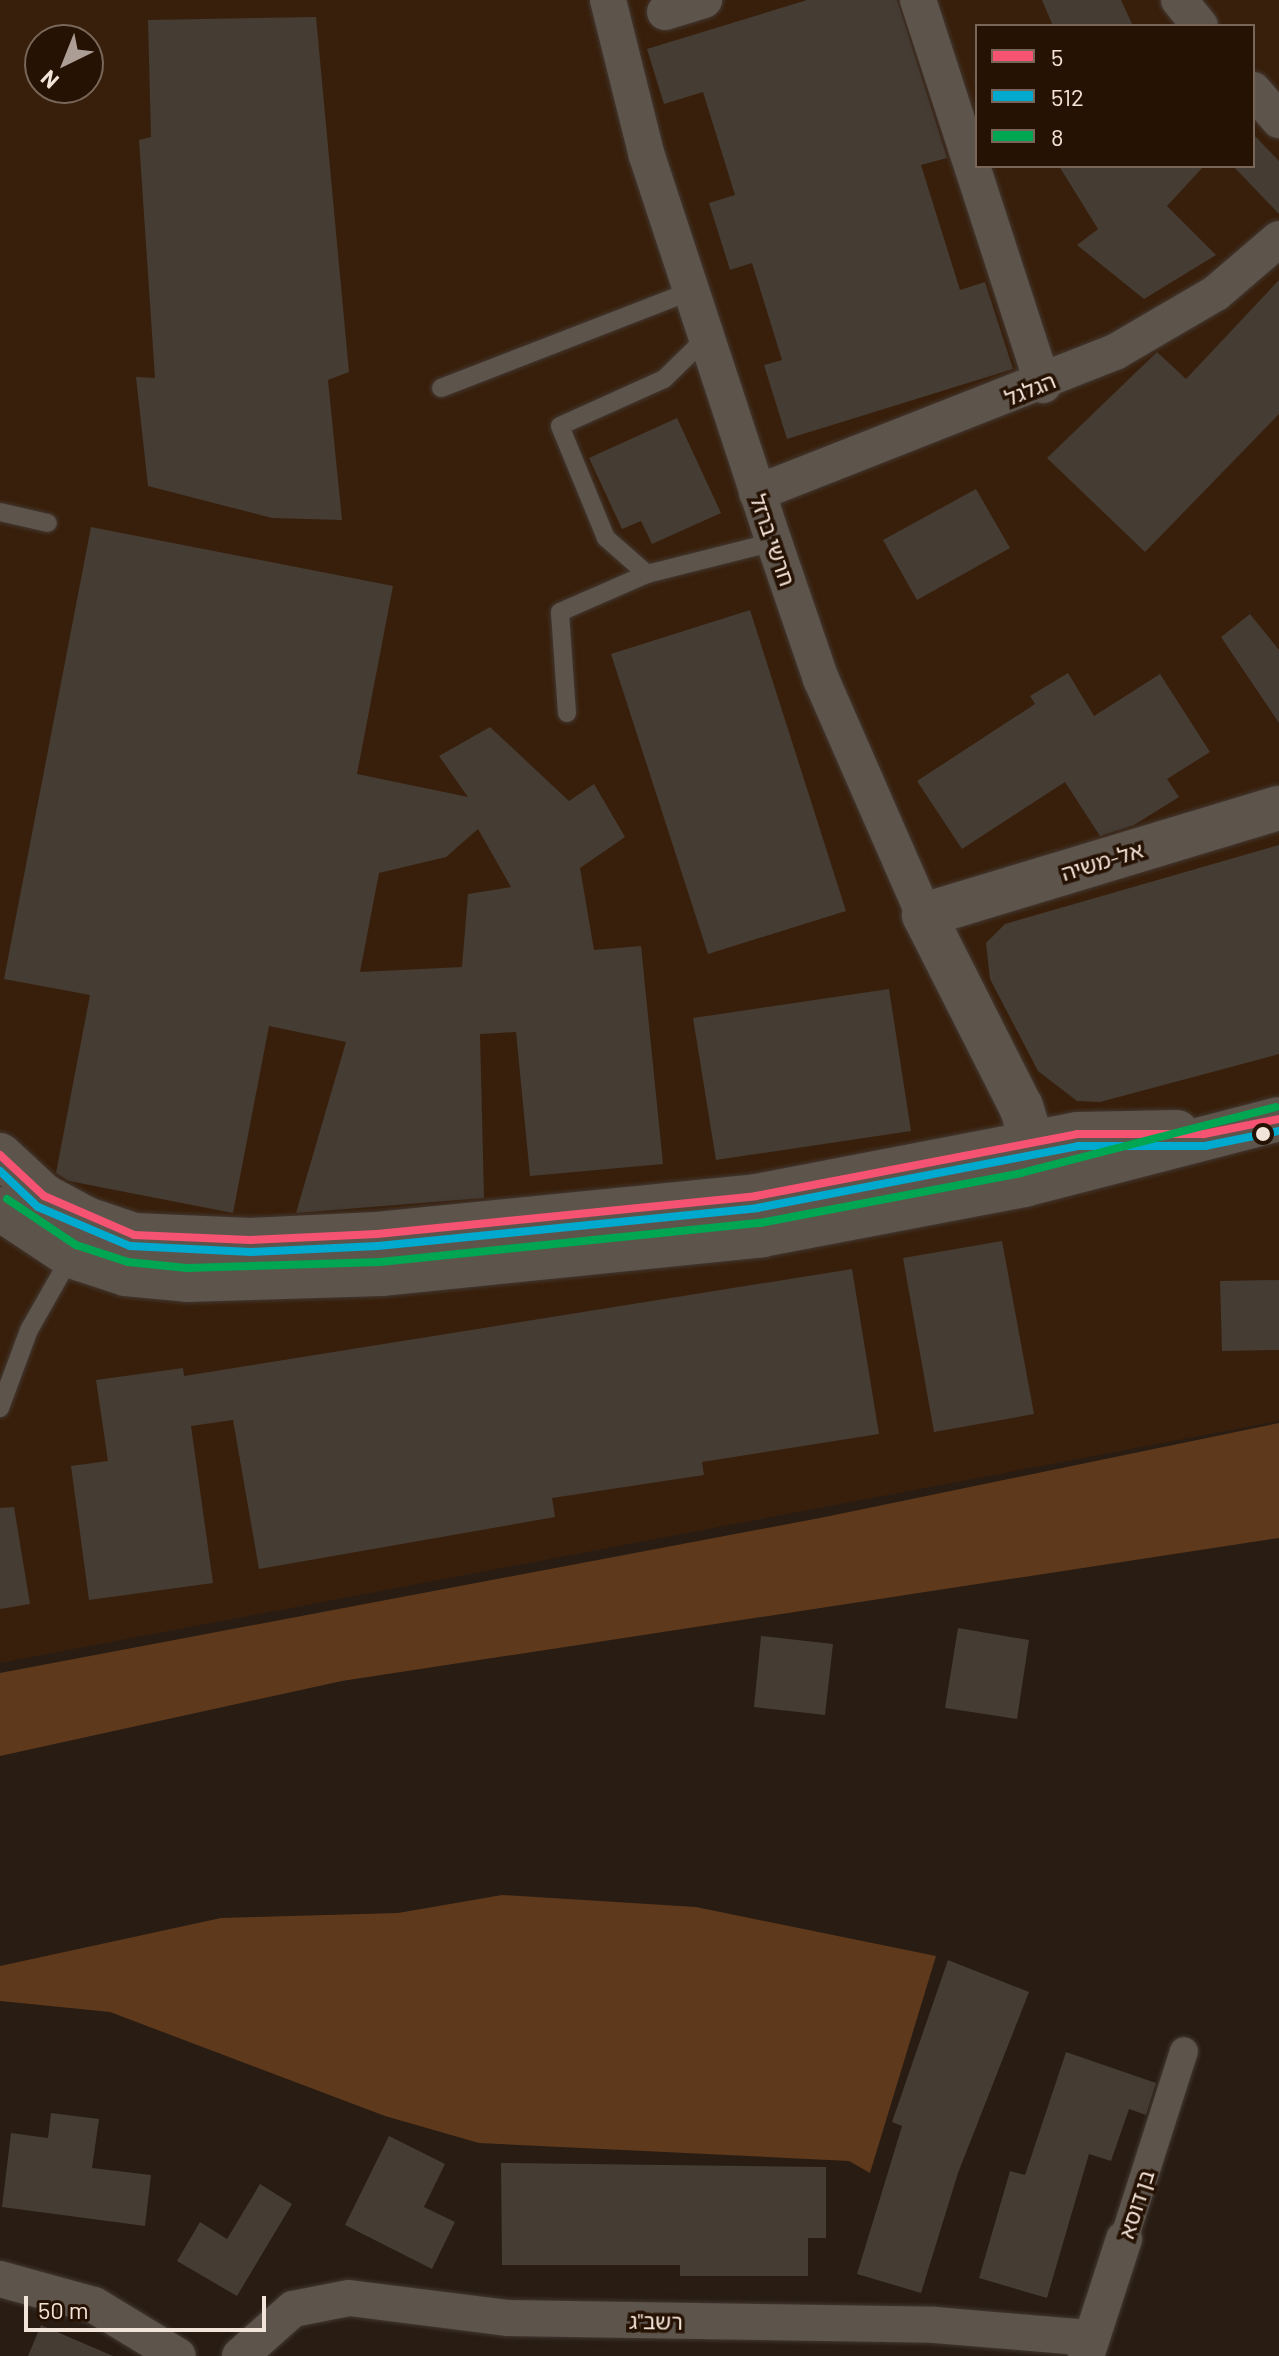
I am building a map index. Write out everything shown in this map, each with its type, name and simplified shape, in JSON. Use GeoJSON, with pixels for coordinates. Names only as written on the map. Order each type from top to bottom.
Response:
{"type":"FeatureCollection","features":[{"type":"Feature","properties":{"kind":"street","name":"חרשי ברזל"},"geometry":{"type":"LineString","coordinates":[[608,0],[647,156],[821,679],[924,915],[995,1060],[1016,1146]]}},
{"type":"Feature","properties":{"kind":"street"},"geometry":{"type":"LineString","coordinates":[[665,12],[704,0]]}},
{"type":"Feature","properties":{"kind":"street"},"geometry":{"type":"LineString","coordinates":[[918,0],[1043,385]]}},
{"type":"Feature","properties":{"kind":"street"},"geometry":{"type":"LineString","coordinates":[[1179,0],[1198,24]]}},
{"type":"Feature","properties":{"kind":"street"},"geometry":{"type":"LineString","coordinates":[[1255,92],[1279,120]]}},
{"type":"Feature","properties":{"kind":"street","name":"הגלגל"},"geometry":{"type":"LineString","coordinates":[[757,493],[1043,385],[1169,323],[1279,239]]}},
{"type":"Feature","properties":{"kind":"street","name":"אל-משיה"},"geometry":{"type":"LineString","coordinates":[[924,915],[1279,808]]}},
{"type":"Feature","properties":{"kind":"street"},"geometry":{"type":"LineString","coordinates":[[1,1212],[71,1256],[126,1274],[187,1280],[381,1274],[762,1235],[1024,1185],[1204,1134],[1279,1119]]}},
{"type":"Feature","properties":{"kind":"street"},"geometry":{"type":"LineString","coordinates":[[0,1155],[44,1196],[87,1219],[134,1235],[250,1240],[377,1234],[756,1196],[1102,1131],[1204,1134]]}},
{"type":"Feature","properties":{"kind":"street"},"geometry":{"type":"LineString","coordinates":[[1016,1146],[1024,1185]]}},
{"type":"Feature","properties":{"kind":"street","name":"בן דוסא"},"geometry":{"type":"LineString","coordinates":[[1088,2347],[1184,2051]]}},
{"type":"Feature","properties":{"kind":"street"},"geometry":{"type":"LineString","coordinates":[[0,2279],[94,2305],[178,2356]]}},
{"type":"Feature","properties":{"kind":"street","name":"רשב\"ג"},"geometry":{"type":"LineString","coordinates":[[240,2356],[293,2309],[349,2298],[507,2318],[935,2325],[1088,2347]]}},
{"type":"Feature","properties":{"kind":"lane"},"geometry":{"type":"LineString","coordinates":[[441,388],[691,291]]}},
{"type":"Feature","properties":{"kind":"lane"},"geometry":{"type":"LineString","coordinates":[[647,574],[606,538],[560,426],[664,379],[706,338]]}},
{"type":"Feature","properties":{"kind":"lane"},"geometry":{"type":"LineString","coordinates":[[0,512],[48,523]]}},
{"type":"Feature","properties":{"kind":"lane"},"geometry":{"type":"LineString","coordinates":[[567,713],[560,612],[647,574],[774,542]]}},
{"type":"Feature","properties":{"kind":"lane"},"geometry":{"type":"LineString","coordinates":[[0,1408],[29,1330],[71,1256]]}},
{"type":"Feature","properties":{"kind":"shaded area"},"geometry":{"type":"Polygon","coordinates":[[[0,0],[1279,0],[1279,1421],[0,1663],[0,0]]]}},
{"type":"Feature","properties":{"kind":"shaded area"},"geometry":{"type":"Polygon","coordinates":[[[1279,1423],[1279,1538],[342,1681],[0,1756],[0,1673],[820,1518],[1279,1423]]]}},
{"type":"Feature","properties":{"kind":"shaded area"},"geometry":{"type":"Polygon","coordinates":[[[502,1895],[696,1907],[936,1956],[870,2173],[849,2161],[479,2143],[385,2116],[110,2012],[0,2001],[0,1966],[221,1918],[398,1913],[502,1895]]]}},
{"type":"Feature","properties":{"kind":"building"},"geometry":{"type":"Polygon","coordinates":[[[807,0],[897,0],[947,158],[921,165],[960,290],[985,282],[1013,369],[787,439],[764,365],[782,360],[752,263],[730,270],[709,203],[735,195],[703,92],[664,104],[647,49],[807,0]]]}},
{"type":"Feature","properties":{"kind":"building"},"geometry":{"type":"Polygon","coordinates":[[[1042,0],[1121,0],[1132,24],[1052,24],[1042,0]]]}},
{"type":"Feature","properties":{"kind":"building"},"geometry":{"type":"Polygon","coordinates":[[[316,17],[349,372],[328,380],[342,520],[272,518],[148,486],[136,377],[155,378],[139,140],[151,137],[148,20],[316,17]]]}},
{"type":"Feature","properties":{"kind":"building"},"geometry":{"type":"Polygon","coordinates":[[[1255,136],[1279,161],[1279,214],[1235,168],[1255,168],[1255,136]]]}},
{"type":"Feature","properties":{"kind":"building"},"geometry":{"type":"Polygon","coordinates":[[[1060,168],[1202,168],[1167,206],[1216,255],[1144,299],[1077,245],[1098,229],[1060,168]]]}},
{"type":"Feature","properties":{"kind":"building"},"geometry":{"type":"Polygon","coordinates":[[[1279,280],[1279,414],[1145,552],[1047,458],[1157,352],[1186,379],[1279,280]]]}},
{"type":"Feature","properties":{"kind":"building"},"geometry":{"type":"Polygon","coordinates":[[[677,418],[721,513],[652,544],[641,521],[622,529],[589,458],[677,418]]]}},
{"type":"Feature","properties":{"kind":"building"},"geometry":{"type":"Polygon","coordinates":[[[976,489],[1010,548],[917,600],[883,540],[976,489]]]}},
{"type":"Feature","properties":{"kind":"building"},"geometry":{"type":"Polygon","coordinates":[[[91,527],[393,586],[357,774],[468,797],[439,756],[490,727],[569,801],[594,784],[625,837],[580,868],[594,950],[641,946],[663,1164],[530,1176],[516,1032],[480,1034],[484,1198],[296,1213],[346,1042],[269,1026],[233,1213],[69,1181],[56,1173],[90,995],[4,979],[91,527]],[[478,829],[446,857],[379,873],[360,972],[462,967],[468,894],[511,887],[478,829]]]}},
{"type":"Feature","properties":{"kind":"building"},"geometry":{"type":"Polygon","coordinates":[[[750,610],[846,911],[708,954],[611,654],[750,610]]]}},
{"type":"Feature","properties":{"kind":"building"},"geometry":{"type":"Polygon","coordinates":[[[1250,614],[1279,650],[1279,723],[1221,637],[1250,614]]]}},
{"type":"Feature","properties":{"kind":"building"},"geometry":{"type":"Polygon","coordinates":[[[1068,673],[1094,716],[1160,674],[1210,752],[1167,779],[1179,797],[1134,825],[1100,836],[1065,782],[962,849],[917,781],[1035,704],[1030,696],[1068,673]]]}},
{"type":"Feature","properties":{"kind":"building"},"geometry":{"type":"Polygon","coordinates":[[[1279,845],[1279,1054],[1100,1102],[1077,1101],[1038,1071],[990,979],[986,943],[1005,924],[1279,845]]]}},
{"type":"Feature","properties":{"kind":"building"},"geometry":{"type":"Polygon","coordinates":[[[889,989],[911,1131],[716,1160],[693,1018],[889,989]]]}},
{"type":"Feature","properties":{"kind":"building"},"geometry":{"type":"Polygon","coordinates":[[[1002,1241],[1034,1414],[934,1432],[903,1258],[1002,1241]]]}},
{"type":"Feature","properties":{"kind":"building"},"geometry":{"type":"Polygon","coordinates":[[[852,1269],[879,1434],[702,1462],[704,1475],[552,1498],[555,1517],[259,1569],[233,1420],[191,1426],[213,1583],[89,1600],[71,1466],[108,1461],[96,1380],[183,1368],[184,1376],[852,1269]]]}},
{"type":"Feature","properties":{"kind":"building"},"geometry":{"type":"Polygon","coordinates":[[[1279,1280],[1279,1350],[1222,1351],[1220,1281],[1279,1280]]]}},
{"type":"Feature","properties":{"kind":"building"},"geometry":{"type":"Polygon","coordinates":[[[14,1507],[30,1604],[0,1609],[0,1508],[14,1507]]]}},
{"type":"Feature","properties":{"kind":"building"},"geometry":{"type":"Polygon","coordinates":[[[958,1628],[1029,1640],[1017,1719],[945,1708],[958,1628]]]}},
{"type":"Feature","properties":{"kind":"building"},"geometry":{"type":"Polygon","coordinates":[[[761,1636],[833,1644],[825,1715],[754,1707],[761,1636]]]}},
{"type":"Feature","properties":{"kind":"building"},"geometry":{"type":"Polygon","coordinates":[[[948,1960],[1029,1992],[958,2173],[921,2293],[857,2274],[902,2126],[892,2122],[948,1960]]]}},
{"type":"Feature","properties":{"kind":"building"},"geometry":{"type":"Polygon","coordinates":[[[1066,2052],[1156,2083],[1146,2115],[1129,2109],[1111,2161],[1089,2154],[1047,2298],[979,2278],[1010,2171],[1025,2175],[1066,2052]]]}},
{"type":"Feature","properties":{"kind":"building"},"geometry":{"type":"Polygon","coordinates":[[[51,2113],[99,2119],[92,2168],[151,2175],[145,2226],[2,2207],[11,2133],[48,2138],[51,2113]]]}},
{"type":"Feature","properties":{"kind":"building"},"geometry":{"type":"Polygon","coordinates":[[[389,2136],[445,2164],[424,2207],[455,2222],[432,2269],[345,2225],[389,2136]]]}},
{"type":"Feature","properties":{"kind":"building"},"geometry":{"type":"Polygon","coordinates":[[[501,2163],[826,2167],[826,2238],[808,2238],[808,2276],[680,2276],[680,2265],[502,2265],[501,2163]]]}},
{"type":"Feature","properties":{"kind":"building"},"geometry":{"type":"Polygon","coordinates":[[[260,2184],[292,2204],[237,2296],[177,2261],[200,2222],[227,2239],[260,2184]]]}},
{"type":"Feature","properties":{"kind":"building"},"geometry":{"type":"Polygon","coordinates":[[[41,2325],[113,2356],[28,2356],[41,2325]]]}},
{"type":"Feature","properties":{"kind":"transit line","name":"8"},"geometry":{"type":"LineString","coordinates":[[7,1199],[76,1245],[128,1262],[187,1268],[380,1262],[760,1223],[1021,1173],[1276,1107]]}},
{"type":"Feature","properties":{"kind":"transit line","name":"5"},"geometry":{"type":"LineString","coordinates":[[0,1155],[44,1196],[134,1235],[250,1240],[377,1234],[756,1196],[1077,1134],[1204,1134],[1279,1119]]}},
{"type":"Feature","properties":{"kind":"transit line","name":"512"},"geometry":{"type":"LineString","coordinates":[[0,1171],[38,1207],[130,1246],[251,1252],[378,1246],[757,1208],[1078,1146],[1205,1146],[1279,1131]]}}]}
